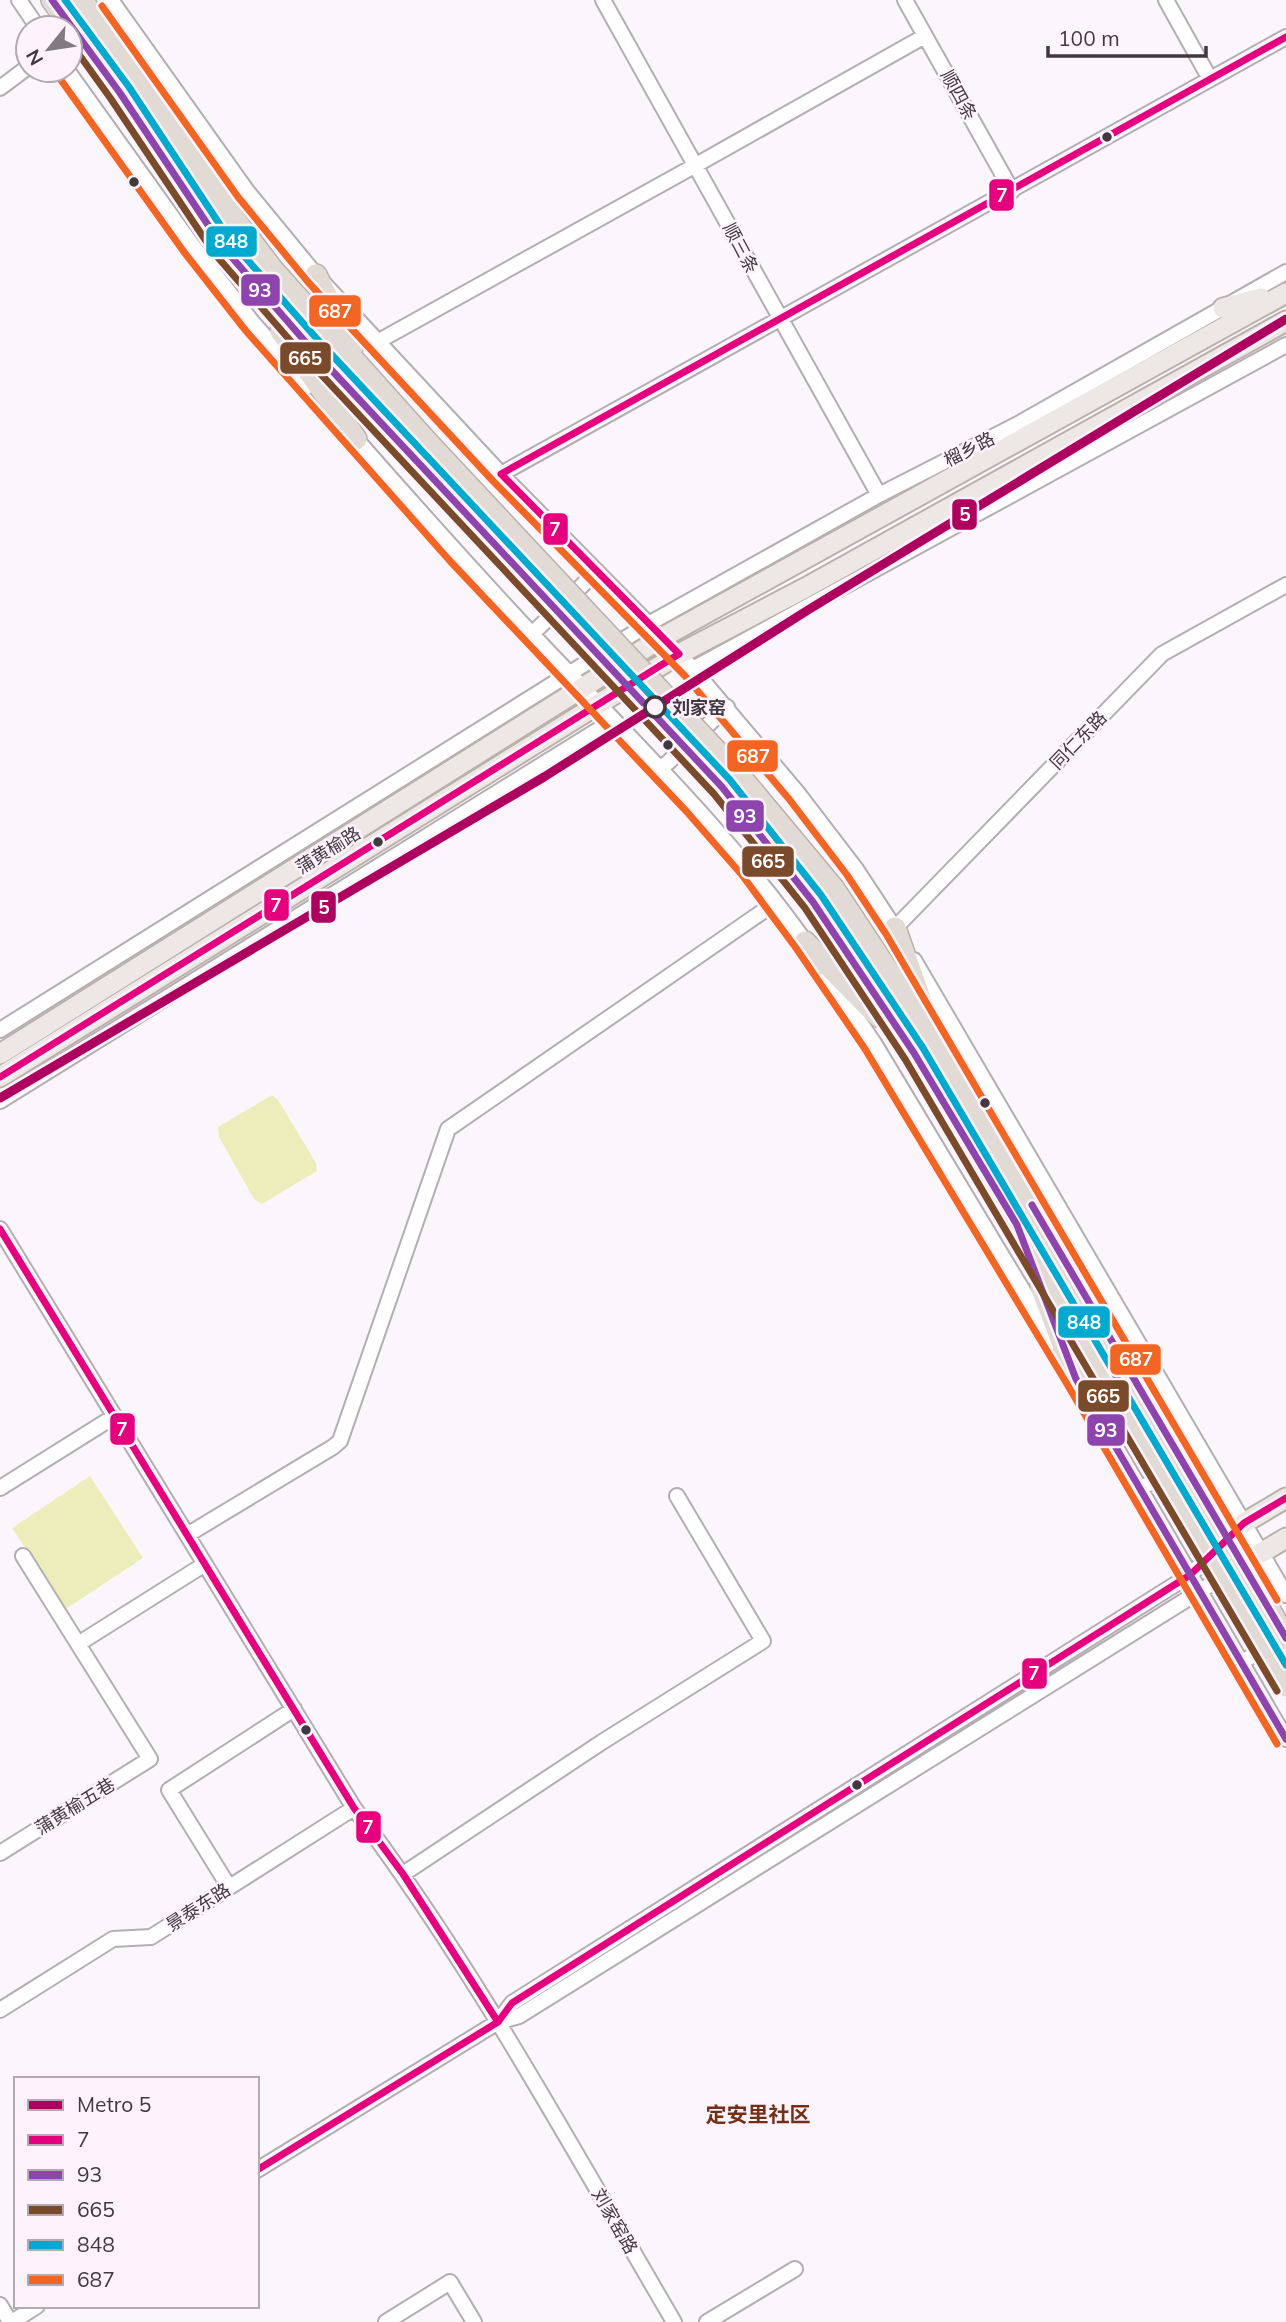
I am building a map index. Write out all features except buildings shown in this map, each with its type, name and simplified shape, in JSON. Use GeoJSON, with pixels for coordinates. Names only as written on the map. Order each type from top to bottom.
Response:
{"type":"FeatureCollection","features":[{"type":"Feature","properties":{"kind":"highway"},"geometry":{"type":"LineString","coordinates":[[52,0],[120,93],[356,439]]}},
{"type":"Feature","properties":{"kind":"highway"},"geometry":{"type":"LineString","coordinates":[[82,0],[273,270],[365,372],[423,453],[722,787],[813,902],[914,1053],[1286,1686]]}},
{"type":"Feature","properties":{"kind":"highway"},"geometry":{"type":"LineString","coordinates":[[222,246],[309,346],[423,453],[740,775],[834,889],[935,1042],[1286,1637]]}},
{"type":"Feature","properties":{"kind":"highway"},"geometry":{"type":"LineString","coordinates":[[316,275],[365,372]]}},
{"type":"Feature","properties":{"kind":"highway"},"geometry":{"type":"LineString","coordinates":[[895,928],[935,1042]]}},
{"type":"Feature","properties":{"kind":"highway"},"geometry":{"type":"LineString","coordinates":[[805,942],[914,1053]]}},
{"type":"Feature","properties":{"kind":"highway"},"geometry":{"type":"LineString","coordinates":[[1017,1225],[1076,1379]]}},
{"type":"Feature","properties":{"kind":"main road"},"geometry":{"type":"LineString","coordinates":[[1223,308],[1286,292]]}},
{"type":"Feature","properties":{"kind":"main road","name":"榴乡路"},"geometry":{"type":"LineString","coordinates":[[657,630],[962,472],[1286,292]]}},
{"type":"Feature","properties":{"kind":"main road"},"geometry":{"type":"LineString","coordinates":[[679,654],[805,588],[1286,321]]}},
{"type":"Feature","properties":{"kind":"main road"},"geometry":{"type":"LineString","coordinates":[[962,472],[1018,424]]}},
{"type":"Feature","properties":{"kind":"main road","name":"蒲黄榆路"},"geometry":{"type":"LineString","coordinates":[[0,1054],[584,689],[657,630]]}},
{"type":"Feature","properties":{"kind":"main road","name":"蒲黄榆路"},"geometry":{"type":"LineString","coordinates":[[0,1076],[679,654]]}},
{"type":"Feature","properties":{"kind":"main road"},"geometry":{"type":"LineString","coordinates":[[1244,1523],[1286,1498]]}},
{"type":"Feature","properties":{"kind":"main road"},"geometry":{"type":"LineString","coordinates":[[1261,1553],[1286,1538]]}},
{"type":"Feature","properties":{"kind":"street"},"geometry":{"type":"LineString","coordinates":[[111,0],[247,191],[316,275],[501,474],[693,669],[806,803],[856,869],[895,928],[1286,1595]]}},
{"type":"Feature","properties":{"kind":"street","name":"顺三条"},"geometry":{"type":"LineString","coordinates":[[603,0],[879,495]]}},
{"type":"Feature","properties":{"kind":"street","name":"顺四条"},"geometry":{"type":"LineString","coordinates":[[905,0],[1012,191]]}},
{"type":"Feature","properties":{"kind":"street"},"geometry":{"type":"LineString","coordinates":[[1166,0],[1210,79]]}},
{"type":"Feature","properties":{"kind":"street"},"geometry":{"type":"LineString","coordinates":[[377,342],[925,36]]}},
{"type":"Feature","properties":{"kind":"street"},"geometry":{"type":"LineString","coordinates":[[501,474],[1286,37]]}},
{"type":"Feature","properties":{"kind":"street"},"geometry":{"type":"LineString","coordinates":[[77,84],[201,257],[254,324],[532,634],[695,805],[750,868],[805,942],[874,1043],[1076,1379],[1286,1739]]}},
{"type":"Feature","properties":{"kind":"street","name":"榴乡路"},"geometry":{"type":"LineString","coordinates":[[657,630],[879,495],[1018,424],[1286,272]]}},
{"type":"Feature","properties":{"kind":"street"},"geometry":{"type":"LineString","coordinates":[[693,669],[1286,345]]}},
{"type":"Feature","properties":{"kind":"street"},"geometry":{"type":"LineString","coordinates":[[532,634],[597,571]]}},
{"type":"Feature","properties":{"kind":"street","name":"同仁东路"},"geometry":{"type":"LineString","coordinates":[[895,928],[1162,654],[1286,584]]}},
{"type":"Feature","properties":{"kind":"street"},"geometry":{"type":"LineString","coordinates":[[0,1030],[570,674],[657,630]]}},
{"type":"Feature","properties":{"kind":"street"},"geometry":{"type":"LineString","coordinates":[[660,770],[727,707]]}},
{"type":"Feature","properties":{"kind":"street"},"geometry":{"type":"LineString","coordinates":[[0,1101],[614,720]]}},
{"type":"Feature","properties":{"kind":"street"},"geometry":{"type":"LineString","coordinates":[[187,1535],[340,1441],[448,1129],[775,903]]}},
{"type":"Feature","properties":{"kind":"street"},"geometry":{"type":"LineString","coordinates":[[238,929],[262,938]]}},
{"type":"Feature","properties":{"kind":"street","name":"刘家窑路"},"geometry":{"type":"LineString","coordinates":[[0,1230],[354,1808],[403,1874],[498,2022],[674,2322]]}},
{"type":"Feature","properties":{"kind":"street"},"geometry":{"type":"LineString","coordinates":[[0,1488],[115,1416]]}},
{"type":"Feature","properties":{"kind":"street"},"geometry":{"type":"LineString","coordinates":[[1140,1489],[1203,1453]]}},
{"type":"Feature","properties":{"kind":"street"},"geometry":{"type":"LineString","coordinates":[[403,1874],[602,1742],[763,1641],[677,1496]]}},
{"type":"Feature","properties":{"kind":"street"},"geometry":{"type":"LineString","coordinates":[[498,2022],[512,2003],[1189,1575],[1244,1523]]}},
{"type":"Feature","properties":{"kind":"street"},"geometry":{"type":"LineString","coordinates":[[259,2169],[498,2022],[519,2016],[531,2009],[1261,1553]]}},
{"type":"Feature","properties":{"kind":"street"},"geometry":{"type":"LineString","coordinates":[[23,1556],[78,1644],[205,1564]]}},
{"type":"Feature","properties":{"kind":"street"},"geometry":{"type":"LineString","coordinates":[[1240,1663],[1286,1637]]}},
{"type":"Feature","properties":{"kind":"street","name":"蒲黄榆五巷"},"geometry":{"type":"LineString","coordinates":[[0,1853],[150,1759],[78,1644]]}},
{"type":"Feature","properties":{"kind":"street"},"geometry":{"type":"LineString","coordinates":[[229,1887],[169,1790],[294,1709]]}},
{"type":"Feature","properties":{"kind":"street","name":"景泰东路"},"geometry":{"type":"LineString","coordinates":[[0,2010],[113,1940],[151,1937],[354,1808]]}},
{"type":"Feature","properties":{"kind":"street"},"geometry":{"type":"LineString","coordinates":[[707,2322],[795,2269]]}},
{"type":"Feature","properties":{"kind":"street"},"geometry":{"type":"LineString","coordinates":[[386,2322],[450,2282],[474,2322]]}},
{"type":"Feature","properties":{"kind":"street"},"geometry":{"type":"LineString","coordinates":[[0,2305],[11,2322],[34,2308]]}},
{"type":"Feature","properties":{"kind":"green space"},"geometry":{"type":"Polygon","coordinates":[[[272,1095],[278,1100],[316,1163],[317,1171],[262,1204],[254,1199],[219,1137],[218,1127],[272,1095]]]}},
{"type":"Feature","properties":{"kind":"green space"},"geometry":{"type":"Polygon","coordinates":[[[90,1476],[143,1558],[66,1609],[12,1528],[90,1476]]]}},
{"type":"Feature","properties":{"kind":"metro line","name":"5"},"geometry":{"type":"LineString","coordinates":[[0,1098],[544,777],[808,610],[1286,319]]}},
{"type":"Feature","properties":{"kind":"transit line","name":"93"},"geometry":{"type":"LineString","coordinates":[[52,0],[120,93],[222,246],[309,346],[722,787],[813,902],[914,1053],[1017,1225],[1076,1379],[1286,1739]]}},
{"type":"Feature","properties":{"kind":"transit line","name":"848"},"geometry":{"type":"LineString","coordinates":[[65,0],[129,87],[230,240],[317,339],[730,780],[821,895],[923,1048],[1286,1665]]}},
{"type":"Feature","properties":{"kind":"transit line","name":"687"},"geometry":{"type":"LineString","coordinates":[[102,6],[238,197],[308,282],[493,481],[685,676],[789,799],[847,875],[886,934],[1277,1600]]}},
{"type":"Feature","properties":{"kind":"transit line","name":"7"},"geometry":{"type":"LineString","coordinates":[[0,1077],[679,654],[501,474],[1286,37]]}},
{"type":"Feature","properties":{"kind":"transit line","name":"665"},"geometry":{"type":"LineString","coordinates":[[84,61],[214,253],[301,353],[714,794],[805,908],[905,1059],[1277,1691]]}},
{"type":"Feature","properties":{"kind":"transit line","name":"687"},"geometry":{"type":"LineString","coordinates":[[64,84],[184,252],[246,331],[450,561],[687,812],[742,875],[796,948],[865,1049],[1067,1384],[1277,1744]]}},
{"type":"Feature","properties":{"kind":"transit line","name":"93"},"geometry":{"type":"LineString","coordinates":[[1032,1205],[1286,1638]]}},
{"type":"Feature","properties":{"kind":"transit line","name":"7"},"geometry":{"type":"LineString","coordinates":[[0,1229],[354,1808],[403,1874],[498,2022]]}},
{"type":"Feature","properties":{"kind":"transit line","name":"7"},"geometry":{"type":"LineString","coordinates":[[259,2169],[498,2022],[512,2003],[1190,1575],[1244,1523],[1286,1498]]}},
{"type":"Feature","properties":{"kind":"place","name":"刘家窑"},"geometry":{"type":"Point","coordinates":[655,707]}},
{"type":"Feature","properties":{"kind":"district","name":"定安里社区"},"geometry":{"type":"Point","coordinates":[758,2114]}}]}
